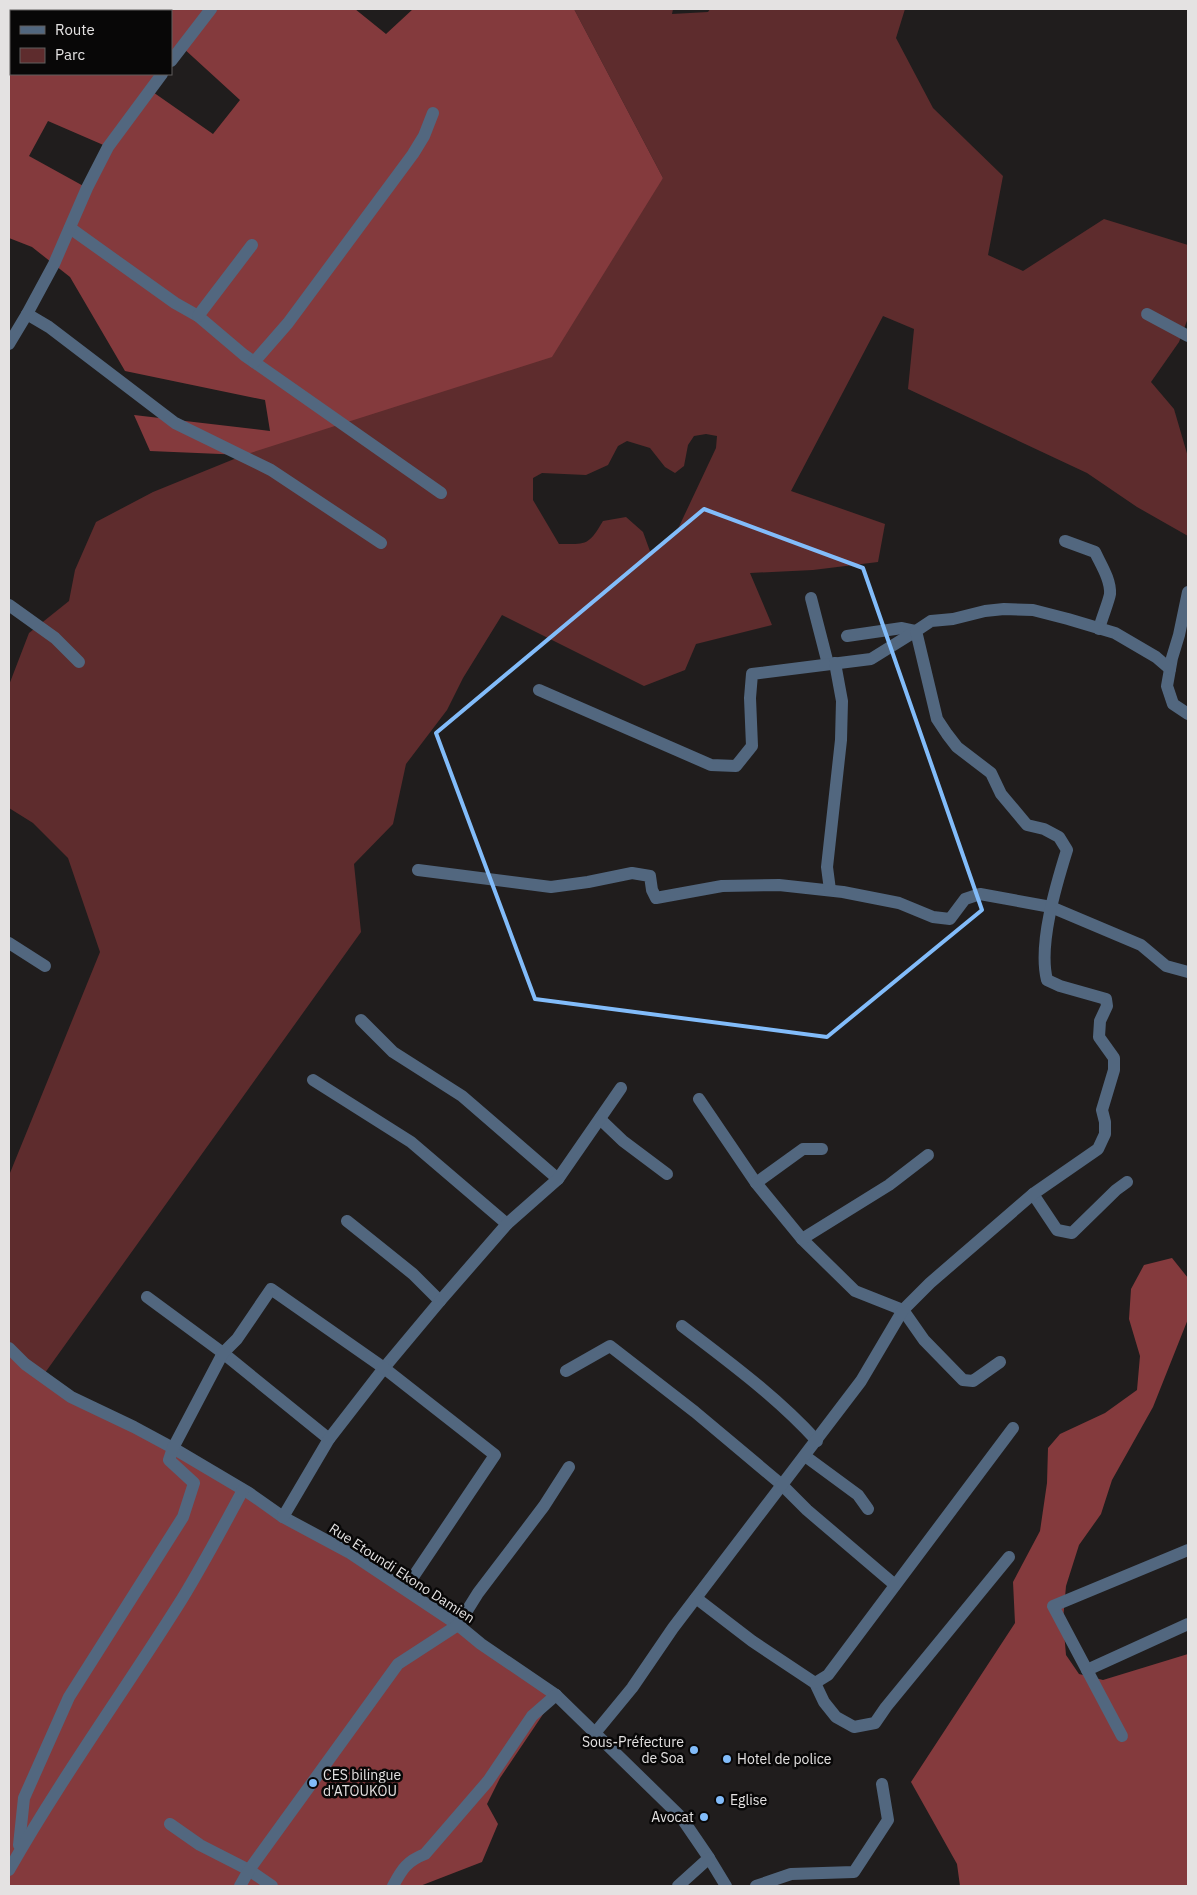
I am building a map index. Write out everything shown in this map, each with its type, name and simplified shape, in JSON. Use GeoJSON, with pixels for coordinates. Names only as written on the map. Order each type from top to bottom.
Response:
{"type":"FeatureCollection","features":[{"type":"Feature","properties":{"kind":"street"},"geometry":{"type":"LineString","coordinates":[[172,60],[211,9]]}},
{"type":"Feature","properties":{"kind":"street"},"geometry":{"type":"LineString","coordinates":[[10,338],[27,314],[54,264],[108,146],[161,75]]}},
{"type":"Feature","properties":{"kind":"street"},"geometry":{"type":"LineString","coordinates":[[254,362],[288,323],[413,154],[424,136],[433,113]]}},
{"type":"Feature","properties":{"kind":"street"},"geometry":{"type":"LineString","coordinates":[[70,228],[176,303],[198,316],[254,362],[441,494]]}},
{"type":"Feature","properties":{"kind":"street"},"geometry":{"type":"LineString","coordinates":[[198,316],[252,245]]}},
{"type":"Feature","properties":{"kind":"street"},"geometry":{"type":"LineString","coordinates":[[27,314],[49,327],[175,423],[271,470],[381,542]]}},
{"type":"Feature","properties":{"kind":"street"},"geometry":{"type":"LineString","coordinates":[[1147,314],[1188,336]]}},
{"type":"Feature","properties":{"kind":"street"},"geometry":{"type":"LineString","coordinates":[[1064,541],[1096,552],[1106,574],[1110,595],[1099,629]]}},
{"type":"Feature","properties":{"kind":"street"},"geometry":{"type":"LineString","coordinates":[[1188,592],[1167,686],[1173,704],[1188,714]]}},
{"type":"Feature","properties":{"kind":"street"},"geometry":{"type":"LineString","coordinates":[[811,598],[842,701],[841,740],[827,868],[830,890]]}},
{"type":"Feature","properties":{"kind":"street"},"geometry":{"type":"LineString","coordinates":[[9,605],[55,638],[79,662]]}},
{"type":"Feature","properties":{"kind":"street"},"geometry":{"type":"LineString","coordinates":[[539,690],[711,765],[736,766],[752,746],[750,698],[752,674],[870,659],[931,621],[953,619],[985,611],[1004,609],[1033,610],[1068,618],[1115,633],[1156,657],[1170,669]]}},
{"type":"Feature","properties":{"kind":"street"},"geometry":{"type":"LineString","coordinates":[[847,636],[902,628],[916,631]]}},
{"type":"Feature","properties":{"kind":"street"},"geometry":{"type":"LineString","coordinates":[[595,1733],[632,1688],[673,1628],[861,1381],[903,1310],[930,1283],[1033,1194],[1098,1149],[1105,1134],[1102,1110],[1114,1070],[1114,1058],[1099,1037],[1100,1021],[1107,1006],[1106,999],[1060,986],[1047,980],[1044,966],[1051,907],[1067,850],[1059,837],[1044,829],[1028,825],[1001,794],[991,773],[957,747],[947,734],[937,719],[916,631]]}},
{"type":"Feature","properties":{"kind":"street"},"geometry":{"type":"LineString","coordinates":[[1156,657],[1174,648]]}},
{"type":"Feature","properties":{"kind":"street"},"geometry":{"type":"LineString","coordinates":[[418,870],[550,887],[632,873],[650,876],[652,890],[656,898],[722,886],[779,885],[830,890],[899,903],[933,917],[950,919],[965,899],[980,894],[1051,907],[1141,944],[1166,966],[1188,972]]}},
{"type":"Feature","properties":{"kind":"street"},"geometry":{"type":"LineString","coordinates":[[9,943],[45,966]]}},
{"type":"Feature","properties":{"kind":"street"},"geometry":{"type":"LineString","coordinates":[[361,1020],[393,1052],[462,1096],[558,1179]]}},
{"type":"Feature","properties":{"kind":"street"},"geometry":{"type":"LineString","coordinates":[[313,1080],[411,1142],[507,1224]]}},
{"type":"Feature","properties":{"kind":"street"},"geometry":{"type":"LineString","coordinates":[[283,1517],[329,1439],[384,1368],[507,1224],[558,1179],[621,1088]]}},
{"type":"Feature","properties":{"kind":"street"},"geometry":{"type":"LineString","coordinates":[[699,1099],[756,1183],[802,1239],[855,1291],[903,1310],[924,1340],[963,1380],[973,1381],[1000,1362]]}},
{"type":"Feature","properties":{"kind":"street"},"geometry":{"type":"LineString","coordinates":[[600,1119],[624,1141],[667,1174]]}},
{"type":"Feature","properties":{"kind":"street"},"geometry":{"type":"LineString","coordinates":[[756,1183],[803,1148],[822,1149]]}},
{"type":"Feature","properties":{"kind":"street"},"geometry":{"type":"LineString","coordinates":[[802,1239],[889,1185],[928,1155]]}},
{"type":"Feature","properties":{"kind":"street"},"geometry":{"type":"LineString","coordinates":[[1033,1194],[1056,1230],[1072,1233],[1116,1190],[1127,1182]]}},
{"type":"Feature","properties":{"kind":"street"},"geometry":{"type":"LineString","coordinates":[[348,1220],[405,1268],[440,1301]]}},
{"type":"Feature","properties":{"kind":"street"},"geometry":{"type":"LineString","coordinates":[[19,1845],[24,1798],[69,1697],[183,1517],[194,1482],[169,1460],[173,1448],[223,1353],[237,1339],[271,1289],[384,1368],[494,1455],[405,1589]]}},
{"type":"Feature","properties":{"kind":"street"},"geometry":{"type":"LineString","coordinates":[[147,1297],[223,1353],[329,1439]]}},
{"type":"Feature","properties":{"kind":"street"},"geometry":{"type":"LineString","coordinates":[[682,1326],[759,1386],[798,1420],[817,1441]]}},
{"type":"Feature","properties":{"kind":"street"},"geometry":{"type":"LineString","coordinates":[[566,1371],[610,1346],[695,1412],[782,1485],[807,1510],[895,1585]]}},
{"type":"Feature","properties":{"kind":"street","name":"Rue Etoundi Ekono Damien"},"geometry":{"type":"LineString","coordinates":[[9,1348],[25,1364],[71,1397],[173,1448],[243,1490],[283,1517],[350,1553],[405,1589],[556,1695],[681,1817],[726,1886]]}},
{"type":"Feature","properties":{"kind":"street"},"geometry":{"type":"LineString","coordinates":[[814,1683],[828,1676],[1013,1428]]}},
{"type":"Feature","properties":{"kind":"street"},"geometry":{"type":"LineString","coordinates":[[804,1456],[858,1494],[868,1508]]}},
{"type":"Feature","properties":{"kind":"street"},"geometry":{"type":"LineString","coordinates":[[240,1886],[249,1870],[398,1664],[458,1626],[478,1593],[544,1506],[569,1467]]}},
{"type":"Feature","properties":{"kind":"street"},"geometry":{"type":"LineString","coordinates":[[9,1870],[181,1599],[213,1547],[243,1490]]}},
{"type":"Feature","properties":{"kind":"street"},"geometry":{"type":"LineString","coordinates":[[1122,1736],[1054,1606],[1188,1550]]}},
{"type":"Feature","properties":{"kind":"street"},"geometry":{"type":"LineString","coordinates":[[696,1598],[752,1641],[814,1683],[824,1702],[836,1717],[854,1727],[876,1723],[886,1707],[1009,1557]]}},
{"type":"Feature","properties":{"kind":"street"},"geometry":{"type":"LineString","coordinates":[[1087,1670],[1188,1624]]}},
{"type":"Feature","properties":{"kind":"street"},"geometry":{"type":"LineString","coordinates":[[393,1886],[403,1868],[415,1858],[425,1854],[488,1782],[532,1716],[556,1695]]}},
{"type":"Feature","properties":{"kind":"street"},"geometry":{"type":"LineString","coordinates":[[756,1886],[791,1874],[854,1872],[888,1820],[882,1784]]}},
{"type":"Feature","properties":{"kind":"street"},"geometry":{"type":"LineString","coordinates":[[170,1824],[200,1844],[249,1870],[272,1886]]}},
{"type":"Feature","properties":{"kind":"street"},"geometry":{"type":"LineString","coordinates":[[678,1886],[709,1858]]}},
{"type":"Feature","properties":{"kind":"highlighted area"},"geometry":{"type":"Polygon","coordinates":[[[704,509],[863,568],[982,910],[827,1037],[535,999],[436,733],[704,509]]]}},
{"type":"Feature","properties":{"kind":"green space"},"geometry":{"type":"Polygon","coordinates":[[[574,9],[673,9],[672,14],[708,12],[710,9],[905,9],[896,38],[933,108],[1003,176],[988,255],[1023,271],[1104,219],[1188,245],[1188,318],[1179,342],[1151,382],[1174,409],[1188,457],[1188,536],[1137,507],[1087,473],[908,389],[914,329],[883,316],[791,491],[885,524],[878,562],[813,570],[750,573],[772,625],[696,644],[685,670],[644,686],[502,615],[463,678],[447,710],[406,764],[393,824],[354,864],[361,932],[42,1377],[9,1348],[10,1173],[100,952],[68,858],[33,823],[9,808],[9,685],[29,633],[69,601],[75,570],[96,522],[153,492],[244,455],[663,178],[574,9]],[[706,434],[694,436],[688,445],[684,466],[675,473],[665,467],[650,448],[627,441],[618,446],[608,465],[586,475],[542,473],[533,478],[533,500],[559,544],[586,542],[594,535],[603,521],[626,517],[643,532],[651,554],[676,533],[716,448],[717,436],[706,434]]]}},
{"type":"Feature","properties":{"kind":"shaded area"},"geometry":{"type":"Polygon","coordinates":[[[9,9],[355,9],[386,34],[413,9],[574,9],[663,178],[552,357],[244,455],[150,451],[134,415],[270,431],[265,400],[125,371],[70,277],[32,247],[9,238],[9,9]],[[48,121],[29,156],[87,188],[108,147],[48,121]]]}},
{"type":"Feature","properties":{"kind":"shaded area"},"geometry":{"type":"Polygon","coordinates":[[[1172,1258],[1188,1278],[1188,1319],[1153,1407],[1112,1480],[1101,1514],[1079,1545],[1066,1586],[1063,1620],[1066,1655],[1079,1674],[1103,1680],[1188,1654],[1188,1886],[960,1886],[957,1864],[911,1782],[1015,1623],[1013,1582],[1040,1531],[1047,1483],[1048,1448],[1060,1434],[1105,1413],[1137,1390],[1140,1356],[1129,1319],[1131,1289],[1144,1265],[1172,1258]]]}},
{"type":"Feature","properties":{"kind":"shaded area"},"geometry":{"type":"Polygon","coordinates":[[[9,1348],[25,1364],[249,1493],[556,1695],[500,1778],[487,1804],[498,1824],[482,1862],[420,1886],[9,1886],[9,1348]]]}},
{"type":"Feature","properties":{"kind":"place","name":"Sous-Préfecture de Soa"},"geometry":{"type":"Point","coordinates":[694,1750]}},
{"type":"Feature","properties":{"kind":"place","name":"Hotel de police"},"geometry":{"type":"Point","coordinates":[727,1759]}},
{"type":"Feature","properties":{"kind":"place","name":"CES bilingue d'ATOUKOU"},"geometry":{"type":"Point","coordinates":[313,1783]}},
{"type":"Feature","properties":{"kind":"place","name":"Eglise"},"geometry":{"type":"Point","coordinates":[720,1800]}},
{"type":"Feature","properties":{"kind":"place","name":"Avocat"},"geometry":{"type":"Point","coordinates":[704,1817]}}]}
